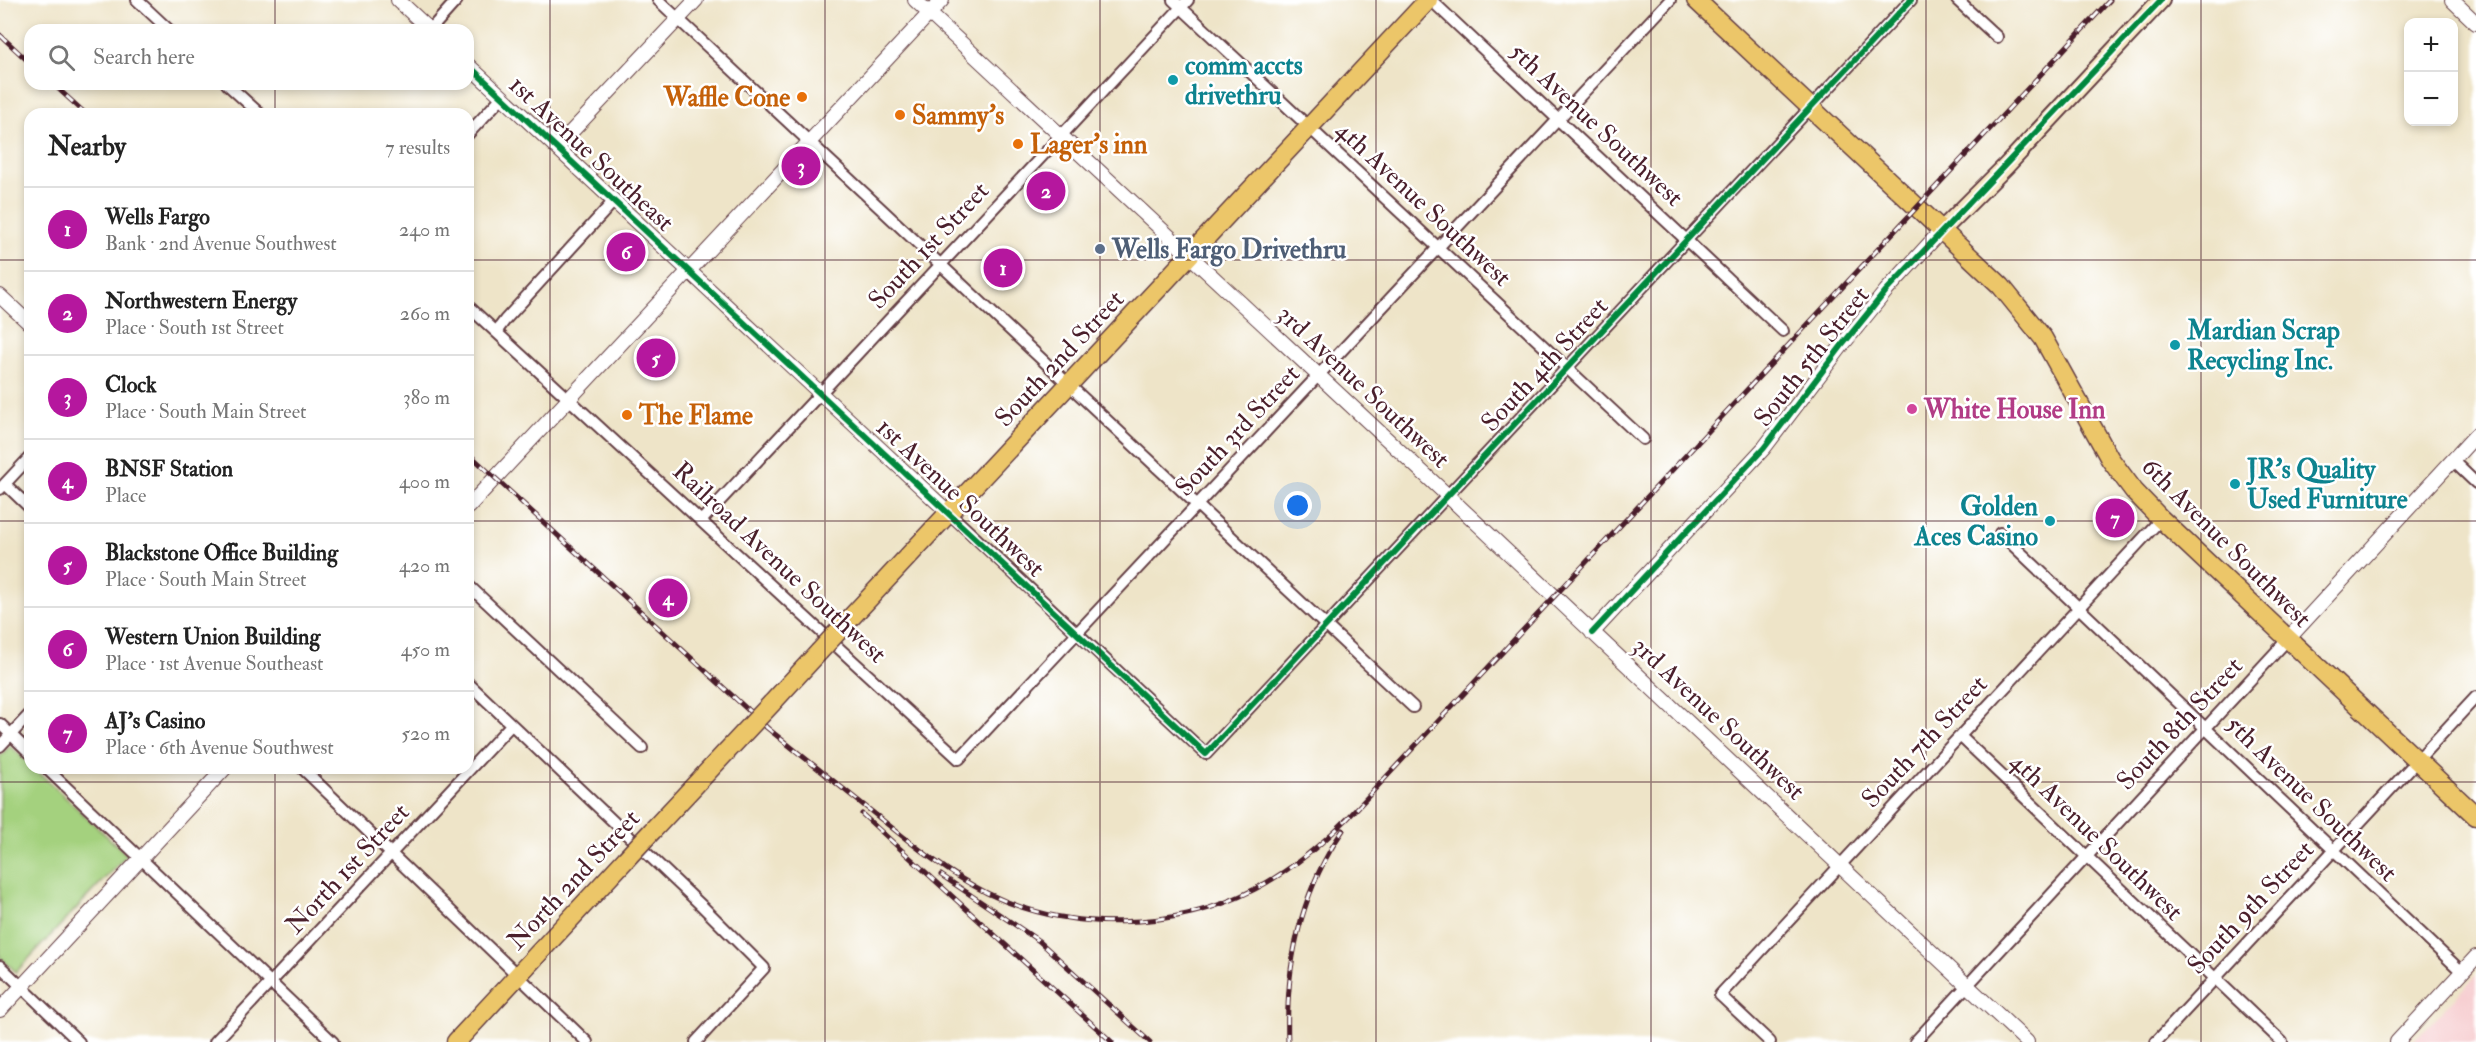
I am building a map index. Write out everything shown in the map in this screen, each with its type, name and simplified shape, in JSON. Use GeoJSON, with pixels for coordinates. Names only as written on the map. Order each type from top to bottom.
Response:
{"type":"FeatureCollection","features":[{"type":"Feature","properties":{"kind":"main road","name":"South 2nd Street"},"geometry":{"type":"LineString","coordinates":[[727,751],[1430,0]]}},
{"type":"Feature","properties":{"kind":"main road","name":"6th Avenue Southwest"},"geometry":{"type":"LineString","coordinates":[[1696,0],[2001,286],[2031,321],[2054,355],[2087,420],[2110,459],[2134,491],[2476,816]]}},
{"type":"Feature","properties":{"kind":"main road","name":"South 5th Street"},"geometry":{"type":"LineString","coordinates":[[1942,230],[2006,166],[2161,0]]}},
{"type":"Feature","properties":{"kind":"main road","name":"North 2nd Street"},"geometry":{"type":"LineString","coordinates":[[456,1042],[727,751]]}},
{"type":"Feature","properties":{"kind":"street"},"geometry":{"type":"LineString","coordinates":[[136,0],[162,24]]}},
{"type":"Feature","properties":{"kind":"street"},"geometry":{"type":"LineString","coordinates":[[398,0],[424,24]]}},
{"type":"Feature","properties":{"kind":"street"},"geometry":{"type":"LineString","coordinates":[[435,24],[457,0]]}},
{"type":"Feature","properties":{"kind":"street"},"geometry":{"type":"LineString","coordinates":[[658,0],[1413,707]]}},
{"type":"Feature","properties":{"kind":"street"},"geometry":{"type":"LineString","coordinates":[[557,147],[696,0]]}},
{"type":"Feature","properties":{"kind":"street","name":"3rd Avenue Southwest"},"geometry":{"type":"LineString","coordinates":[[915,0],[1447,495],[2027,1042]]}},
{"type":"Feature","properties":{"kind":"street"},"geometry":{"type":"LineString","coordinates":[[474,501],[942,0]]}},
{"type":"Feature","properties":{"kind":"street","name":"5th Avenue Southwest"},"geometry":{"type":"LineString","coordinates":[[1430,0],[1783,331]]}},
{"type":"Feature","properties":{"kind":"street","name":"South 3rd Street"},"geometry":{"type":"LineString","coordinates":[[959,759],[1670,0]]}},
{"type":"Feature","properties":{"kind":"street","name":"South 4th Street"},"geometry":{"type":"LineString","coordinates":[[1206,754],[1911,0]]}},
{"type":"Feature","properties":{"kind":"street"},"geometry":{"type":"LineString","coordinates":[[1958,0],[1997,37]]}},
{"type":"Feature","properties":{"kind":"street"},"geometry":{"type":"LineString","coordinates":[[2452,0],[2476,23]]}},
{"type":"Feature","properties":{"kind":"street","name":"4th Avenue Southwest"},"geometry":{"type":"LineString","coordinates":[[1180,2],[1643,439]]}},
{"type":"Feature","properties":{"kind":"street","name":"South 1st Street"},"geometry":{"type":"LineString","coordinates":[[702,520],[1060,136],[1180,2]]}},
{"type":"Feature","properties":{"kind":"street","name":"1st Avenue Southeast"},"geometry":{"type":"LineString","coordinates":[[474,71],[689,270]]}},
{"type":"Feature","properties":{"kind":"street"},"geometry":{"type":"LineString","coordinates":[[234,90],[253,108]]}},
{"type":"Feature","properties":{"kind":"street"},"geometry":{"type":"LineString","coordinates":[[474,127],[502,97]]}},
{"type":"Feature","properties":{"kind":"street"},"geometry":{"type":"LineString","coordinates":[[496,332],[614,201]]}},
{"type":"Feature","properties":{"kind":"street","name":"South 5th Street"},"geometry":{"type":"LineString","coordinates":[[1592,633],[1764,448],[1886,291],[1942,230]]}},
{"type":"Feature","properties":{"kind":"street","name":"1st Avenue Southwest"},"geometry":{"type":"LineString","coordinates":[[689,270],[1206,754]]}},
{"type":"Feature","properties":{"kind":"street"},"geometry":{"type":"LineString","coordinates":[[0,296],[24,318]]}},
{"type":"Feature","properties":{"kind":"street","name":"Railroad Avenue Southwest"},"geometry":{"type":"LineString","coordinates":[[474,312],[959,759]]}},
{"type":"Feature","properties":{"kind":"street","name":"South 8th Street"},"geometry":{"type":"LineString","coordinates":[[1915,1042],[2207,729],[2476,435]]}},
{"type":"Feature","properties":{"kind":"street"},"geometry":{"type":"LineString","coordinates":[[2452,461],[2476,483]]}},
{"type":"Feature","properties":{"kind":"street"},"geometry":{"type":"LineString","coordinates":[[24,463],[2,486],[24,503]]}},
{"type":"Feature","properties":{"kind":"street","name":"South 7th Street"},"geometry":{"type":"LineString","coordinates":[[1770,1042],[1720,994],[2161,519]]}},
{"type":"Feature","properties":{"kind":"street","name":"5th Avenue Southwest"},"geometry":{"type":"LineString","coordinates":[[2000,533],[2462,972]]}},
{"type":"Feature","properties":{"kind":"street"},"geometry":{"type":"LineString","coordinates":[[474,591],[642,748]]}},
{"type":"Feature","properties":{"kind":"street"},"geometry":{"type":"LineString","coordinates":[[474,689],[764,968],[696,1042]]}},
{"type":"Feature","properties":{"kind":"street","name":"South 9th Street"},"geometry":{"type":"LineString","coordinates":[[2156,1042],[2476,697]]}},
{"type":"Feature","properties":{"kind":"street"},"geometry":{"type":"LineString","coordinates":[[0,746],[24,720]]}},
{"type":"Feature","properties":{"kind":"street"},"geometry":{"type":"LineString","coordinates":[[0,724],[24,747]]}},
{"type":"Feature","properties":{"kind":"street","name":"North 1st Street"},"geometry":{"type":"LineString","coordinates":[[474,765],[511,725]]}},
{"type":"Feature","properties":{"kind":"street","name":"4th Avenue Southwest"},"geometry":{"type":"LineString","coordinates":[[1960,736],[2282,1042]]}},
{"type":"Feature","properties":{"kind":"street"},"geometry":{"type":"LineString","coordinates":[[52,774],[333,1042]]}},
{"type":"Feature","properties":{"kind":"street"},"geometry":{"type":"LineString","coordinates":[[0,1010],[219,774]]}},
{"type":"Feature","properties":{"kind":"street"},"geometry":{"type":"LineString","coordinates":[[308,774],[587,1042]]}},
{"type":"Feature","properties":{"kind":"street","name":"North 1st Street"},"geometry":{"type":"LineString","coordinates":[[215,1042],[465,774]]}},
{"type":"Feature","properties":{"kind":"street"},"geometry":{"type":"LineString","coordinates":[[2397,1042],[2476,957]]}},
{"type":"Feature","properties":{"kind":"street"},"geometry":{"type":"LineString","coordinates":[[0,966],[79,1042]]}},
{"type":"Feature","properties":{"kind":"shaded area"},"geometry":{"type":"Polygon","coordinates":[[[2476,975],[2476,1042],[2413,1042],[2476,975]]]}},
{"type":"Feature","properties":{"kind":"green space"},"geometry":{"type":"Polygon","coordinates":[[[10,746],[24,759],[24,774],[40,774],[127,855],[16,972],[0,957],[0,756],[10,746]]]}},
{"type":"Feature","properties":{"kind":"railway"},"geometry":{"type":"LineString","coordinates":[[766,727],[944,867],[987,893],[1018,906],[1052,915],[1121,922],[1191,913],[1224,903],[1255,889],[1304,857],[1348,818],[2110,0]]}},
{"type":"Feature","properties":{"kind":"railway"},"geometry":{"type":"LineString","coordinates":[[0,35],[24,57]]}},
{"type":"Feature","properties":{"kind":"railway"},"geometry":{"type":"LineString","coordinates":[[60,90],[79,108]]}},
{"type":"Feature","properties":{"kind":"railway"},"geometry":{"type":"LineString","coordinates":[[474,459],[773,733]]}},
{"type":"Feature","properties":{"kind":"railway"},"geometry":{"type":"LineString","coordinates":[[862,814],[1112,1042]]}},
{"type":"Feature","properties":{"kind":"railway"},"geometry":{"type":"LineString","coordinates":[[1288,1042],[1289,986],[1298,931],[1316,879],[1343,830]]}},
{"type":"Feature","properties":{"kind":"railway"},"geometry":{"type":"LineString","coordinates":[[941,875],[1039,941],[1150,1042]]}},
{"type":"Feature","properties":{"kind":"cycle path"},"geometry":{"type":"LineString","coordinates":[[474,71],[1206,754],[1911,0]]}},
{"type":"Feature","properties":{"kind":"cycle path"},"geometry":{"type":"LineString","coordinates":[[1592,633],[1764,448],[1886,291],[2161,0]]}},
{"type":"Feature","properties":{"kind":"place","name":"comm accts drivethru"},"geometry":{"type":"Point","coordinates":[1173,80]}},
{"type":"Feature","properties":{"kind":"place","name":"Waffle Cone"},"geometry":{"type":"Point","coordinates":[802,97]}},
{"type":"Feature","properties":{"kind":"place","name":"Sammy's"},"geometry":{"type":"Point","coordinates":[900,115]}},
{"type":"Feature","properties":{"kind":"place","name":"Lager's inn"},"geometry":{"type":"Point","coordinates":[1018,144]}},
{"type":"Feature","properties":{"kind":"place","name":"Clock"},"geometry":{"type":"Point","coordinates":[801,166]}},
{"type":"Feature","properties":{"kind":"place","name":"Northwestern Energy"},"geometry":{"type":"Point","coordinates":[1046,191]}},
{"type":"Feature","properties":{"kind":"place","name":"Wells Fargo Drivethru"},"geometry":{"type":"Point","coordinates":[1100,249]}},
{"type":"Feature","properties":{"kind":"place","name":"Western Union Building"},"geometry":{"type":"Point","coordinates":[626,252]}},
{"type":"Feature","properties":{"kind":"place","name":"Wells Fargo"},"geometry":{"type":"Point","coordinates":[1003,268]}},
{"type":"Feature","properties":{"kind":"place","name":"Mardian Scrap Recycling Inc."},"geometry":{"type":"Point","coordinates":[2175,345]}},
{"type":"Feature","properties":{"kind":"place","name":"Blackstone Office Building"},"geometry":{"type":"Point","coordinates":[656,358]}},
{"type":"Feature","properties":{"kind":"place","name":"White House Inn"},"geometry":{"type":"Point","coordinates":[1912,409]}},
{"type":"Feature","properties":{"kind":"place","name":"The Flame"},"geometry":{"type":"Point","coordinates":[627,415]}},
{"type":"Feature","properties":{"kind":"place","name":"JR's Quality Used Furniture"},"geometry":{"type":"Point","coordinates":[2235,484]}},
{"type":"Feature","properties":{"kind":"place","name":"AJ's Casino"},"geometry":{"type":"Point","coordinates":[2115,518]}},
{"type":"Feature","properties":{"kind":"place","name":"Golden Aces Casino"},"geometry":{"type":"Point","coordinates":[2050,521]}},
{"type":"Feature","properties":{"kind":"place","name":"BNSF Station"},"geometry":{"type":"Point","coordinates":[668,598]}}]}
